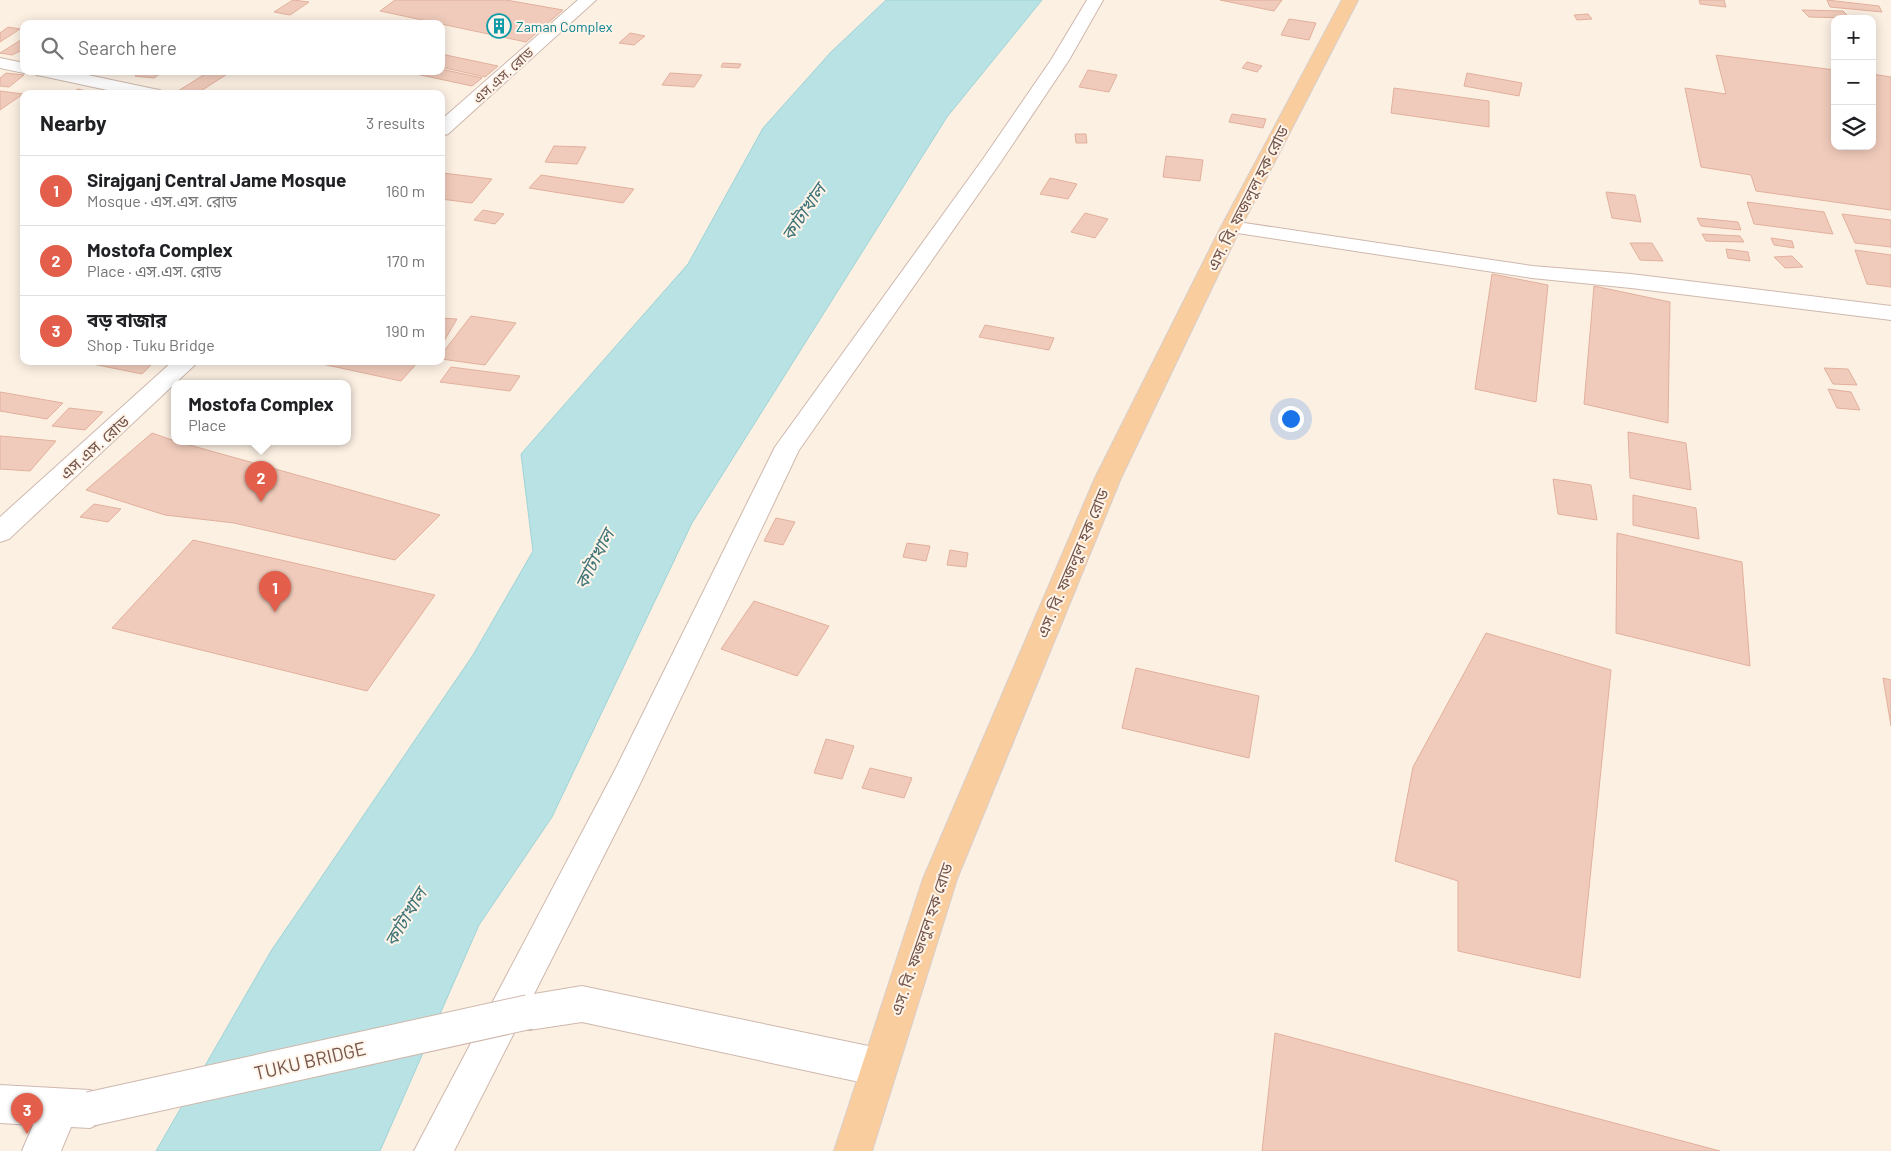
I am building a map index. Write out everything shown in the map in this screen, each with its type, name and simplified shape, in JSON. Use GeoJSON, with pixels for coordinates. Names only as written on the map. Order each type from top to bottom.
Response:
{"type":"FeatureCollection","features":[{"type":"Feature","properties":{"kind":"main road","name":"এস. বি. ফজলুল হক রোড"},"geometry":{"type":"LineString","coordinates":[[853,1151],[878,1067],[944,870],[1108,478],[1231,226],[1350,0]]}},
{"type":"Feature","properties":{"kind":"street","name":"এস.এস. রোড"},"geometry":{"type":"LineString","coordinates":[[445,126],[588,0]]}},
{"type":"Feature","properties":{"kind":"street"},"geometry":{"type":"LineString","coordinates":[[433,1151],[627,778],[788,447],[990,163],[1060,60],[1094,0]]}},
{"type":"Feature","properties":{"kind":"street"},"geometry":{"type":"LineString","coordinates":[[0,63],[20,67]]}},
{"type":"Feature","properties":{"kind":"street"},"geometry":{"type":"LineString","coordinates":[[61,75],[135,90]]}},
{"type":"Feature","properties":{"kind":"street"},"geometry":{"type":"LineString","coordinates":[[1231,226],[1532,272],[1630,281],[1891,313]]}},
{"type":"Feature","properties":{"kind":"street","name":"এস.এস. রোড"},"geometry":{"type":"LineString","coordinates":[[0,532],[183,365]]}},
{"type":"Feature","properties":{"kind":"street","name":"TUKU BRIDGE"},"geometry":{"type":"LineString","coordinates":[[0,1104],[75,1108],[529,1012],[582,1004],[878,1067]]}},
{"type":"Feature","properties":{"kind":"street"},"geometry":{"type":"LineString","coordinates":[[41,1151],[75,1108]]}},
{"type":"Feature","properties":{"kind":"water","name":"কাটাখাল"},"geometry":{"type":"Polygon","coordinates":[[[886,0],[1042,0],[947,117],[692,523],[552,817],[479,925],[380,1151],[156,1151],[271,951],[473,655],[533,551],[521,454],[688,264],[763,128],[831,52],[886,0]]]}},
{"type":"Feature","properties":{"kind":"building"},"geometry":{"type":"Polygon","coordinates":[[[293,0],[309,2],[290,15],[274,12],[293,0]]]}},
{"type":"Feature","properties":{"kind":"building","name":"Zaman Complex"},"geometry":{"type":"Polygon","coordinates":[[[395,0],[506,0],[563,10],[526,42],[445,25],[445,20],[422,20],[380,11],[395,0]]]}},
{"type":"Feature","properties":{"kind":"building"},"geometry":{"type":"Polygon","coordinates":[[[1220,0],[1282,0],[1274,11],[1220,0]]]}},
{"type":"Feature","properties":{"kind":"building"},"geometry":{"type":"Polygon","coordinates":[[[1699,0],[1724,0],[1726,7],[1700,4],[1699,0]]]}},
{"type":"Feature","properties":{"kind":"building"},"geometry":{"type":"Polygon","coordinates":[[[1827,0],[1879,6],[1882,12],[1830,7],[1827,0]]]}},
{"type":"Feature","properties":{"kind":"building"},"geometry":{"type":"Polygon","coordinates":[[[1802,10],[1843,11],[1847,15],[1831,15],[1831,18],[1809,17],[1802,10]]]}},
{"type":"Feature","properties":{"kind":"building"},"geometry":{"type":"Polygon","coordinates":[[[1588,14],[1592,19],[1577,20],[1574,15],[1588,14]]]}},
{"type":"Feature","properties":{"kind":"building"},"geometry":{"type":"Polygon","coordinates":[[[1289,19],[1316,23],[1309,40],[1281,35],[1289,19]]]}},
{"type":"Feature","properties":{"kind":"building"},"geometry":{"type":"Polygon","coordinates":[[[8,27],[20,29],[0,42],[0,33],[8,27]]]}},
{"type":"Feature","properties":{"kind":"building"},"geometry":{"type":"Polygon","coordinates":[[[630,33],[645,36],[634,45],[619,43],[630,33]]]}},
{"type":"Feature","properties":{"kind":"building"},"geometry":{"type":"Polygon","coordinates":[[[20,40],[20,51],[12,55],[0,53],[20,40]]]}},
{"type":"Feature","properties":{"kind":"building"},"geometry":{"type":"Polygon","coordinates":[[[445,55],[498,66],[485,77],[445,68],[445,55]]]}},
{"type":"Feature","properties":{"kind":"building"},"geometry":{"type":"Polygon","coordinates":[[[1716,55],[1831,69],[1831,150],[1876,150],[1876,75],[1891,77],[1891,210],[1756,191],[1751,175],[1701,167],[1685,88],[1726,94],[1716,55]]]}},
{"type":"Feature","properties":{"kind":"building"},"geometry":{"type":"Polygon","coordinates":[[[1247,62],[1262,66],[1257,72],[1242,68],[1247,62]]]}},
{"type":"Feature","properties":{"kind":"building"},"geometry":{"type":"Polygon","coordinates":[[[723,63],[741,64],[739,68],[721,67],[723,63]]]}},
{"type":"Feature","properties":{"kind":"building"},"geometry":{"type":"Polygon","coordinates":[[[445,70],[482,78],[472,86],[421,75],[445,75],[445,70]]]}},
{"type":"Feature","properties":{"kind":"building"},"geometry":{"type":"Polygon","coordinates":[[[1088,70],[1117,75],[1109,92],[1079,87],[1088,70]]]}},
{"type":"Feature","properties":{"kind":"building"},"geometry":{"type":"Polygon","coordinates":[[[6,73],[24,75],[9,87],[0,86],[0,78],[6,73]]]}},
{"type":"Feature","properties":{"kind":"building"},"geometry":{"type":"Polygon","coordinates":[[[670,73],[702,75],[694,87],[662,85],[670,73]]]}},
{"type":"Feature","properties":{"kind":"building"},"geometry":{"type":"Polygon","coordinates":[[[1467,73],[1522,83],[1519,96],[1464,86],[1467,73]]]}},
{"type":"Feature","properties":{"kind":"building"},"geometry":{"type":"Polygon","coordinates":[[[136,75],[158,75],[154,78],[135,76],[136,75]]]}},
{"type":"Feature","properties":{"kind":"building"},"geometry":{"type":"Polygon","coordinates":[[[204,75],[226,75],[202,90],[180,90],[204,75]]]}},
{"type":"Feature","properties":{"kind":"building"},"geometry":{"type":"Polygon","coordinates":[[[1394,88],[1489,101],[1489,127],[1391,113],[1394,88]]]}},
{"type":"Feature","properties":{"kind":"building"},"geometry":{"type":"Polygon","coordinates":[[[0,91],[20,94],[20,96],[0,110],[0,91]]]}},
{"type":"Feature","properties":{"kind":"building"},"geometry":{"type":"Polygon","coordinates":[[[1232,114],[1266,119],[1263,128],[1229,122],[1232,114]]]}},
{"type":"Feature","properties":{"kind":"building"},"geometry":{"type":"Polygon","coordinates":[[[1075,134],[1086,134],[1087,143],[1076,143],[1075,134]]]}},
{"type":"Feature","properties":{"kind":"building"},"geometry":{"type":"Polygon","coordinates":[[[554,146],[586,147],[577,164],[545,162],[554,146]]]}},
{"type":"Feature","properties":{"kind":"building"},"geometry":{"type":"Polygon","coordinates":[[[1166,156],[1203,160],[1200,181],[1163,177],[1166,156]]]}},
{"type":"Feature","properties":{"kind":"building"},"geometry":{"type":"Polygon","coordinates":[[[445,173],[492,179],[472,203],[445,200],[445,173]]]}},
{"type":"Feature","properties":{"kind":"building"},"geometry":{"type":"Polygon","coordinates":[[[541,175],[634,189],[623,203],[529,188],[541,175]]]}},
{"type":"Feature","properties":{"kind":"building"},"geometry":{"type":"Polygon","coordinates":[[[1050,178],[1077,184],[1068,199],[1040,194],[1050,178]]]}},
{"type":"Feature","properties":{"kind":"building"},"geometry":{"type":"Polygon","coordinates":[[[1606,192],[1635,195],[1641,222],[1612,218],[1606,192]]]}},
{"type":"Feature","properties":{"kind":"building"},"geometry":{"type":"Polygon","coordinates":[[[1747,202],[1824,212],[1833,234],[1754,224],[1747,202]]]}},
{"type":"Feature","properties":{"kind":"building"},"geometry":{"type":"Polygon","coordinates":[[[483,210],[504,214],[495,224],[474,220],[483,210]]]}},
{"type":"Feature","properties":{"kind":"building"},"geometry":{"type":"Polygon","coordinates":[[[1085,213],[1108,219],[1095,238],[1071,232],[1085,213]]]}},
{"type":"Feature","properties":{"kind":"building"},"geometry":{"type":"Polygon","coordinates":[[[1842,214],[1891,220],[1891,247],[1855,243],[1842,214]]]}},
{"type":"Feature","properties":{"kind":"building"},"geometry":{"type":"Polygon","coordinates":[[[1697,218],[1738,222],[1741,230],[1701,226],[1697,218]]]}},
{"type":"Feature","properties":{"kind":"building"},"geometry":{"type":"Polygon","coordinates":[[[1702,234],[1740,236],[1744,242],[1706,241],[1702,234]]]}},
{"type":"Feature","properties":{"kind":"building"},"geometry":{"type":"Polygon","coordinates":[[[1771,238],[1792,241],[1794,248],[1774,245],[1771,238]]]}},
{"type":"Feature","properties":{"kind":"building"},"geometry":{"type":"Polygon","coordinates":[[[1630,243],[1652,243],[1663,261],[1640,260],[1630,243]]]}},
{"type":"Feature","properties":{"kind":"building"},"geometry":{"type":"Polygon","coordinates":[[[1726,249],[1748,252],[1750,261],[1728,258],[1726,249]]]}},
{"type":"Feature","properties":{"kind":"building"},"geometry":{"type":"Polygon","coordinates":[[[1855,250],[1891,255],[1891,287],[1867,284],[1855,250]]]}},
{"type":"Feature","properties":{"kind":"building"},"geometry":{"type":"Polygon","coordinates":[[[1792,256],[1803,267],[1785,268],[1774,257],[1792,256]]]}},
{"type":"Feature","properties":{"kind":"building"},"geometry":{"type":"Polygon","coordinates":[[[1492,274],[1548,285],[1536,402],[1475,389],[1492,274]]]}},
{"type":"Feature","properties":{"kind":"building"},"geometry":{"type":"Polygon","coordinates":[[[1594,286],[1670,302],[1668,423],[1584,404],[1594,286]]]}},
{"type":"Feature","properties":{"kind":"building"},"geometry":{"type":"Polygon","coordinates":[[[471,316],[516,323],[485,365],[445,360],[445,350],[471,316]]]}},
{"type":"Feature","properties":{"kind":"building"},"geometry":{"type":"Polygon","coordinates":[[[445,318],[457,319],[445,339],[445,318]]]}},
{"type":"Feature","properties":{"kind":"building"},"geometry":{"type":"Polygon","coordinates":[[[985,325],[1054,338],[1049,350],[979,337],[985,325]]]}},
{"type":"Feature","properties":{"kind":"building"},"geometry":{"type":"Polygon","coordinates":[[[98,365],[151,365],[142,374],[98,365]]]}},
{"type":"Feature","properties":{"kind":"building"},"geometry":{"type":"Polygon","coordinates":[[[327,365],[415,365],[401,381],[327,365]]]}},
{"type":"Feature","properties":{"kind":"building"},"geometry":{"type":"Polygon","coordinates":[[[451,367],[520,376],[510,391],[440,382],[451,367]]]}},
{"type":"Feature","properties":{"kind":"building"},"geometry":{"type":"Polygon","coordinates":[[[1824,368],[1848,369],[1857,385],[1833,384],[1824,368]]]}},
{"type":"Feature","properties":{"kind":"building"},"geometry":{"type":"Polygon","coordinates":[[[1828,389],[1851,392],[1860,410],[1837,408],[1828,389]]]}},
{"type":"Feature","properties":{"kind":"building"},"geometry":{"type":"Polygon","coordinates":[[[0,392],[63,403],[47,419],[0,411],[0,392]]]}},
{"type":"Feature","properties":{"kind":"building"},"geometry":{"type":"Polygon","coordinates":[[[69,408],[103,412],[85,430],[52,426],[69,408]]]}},
{"type":"Feature","properties":{"kind":"building"},"geometry":{"type":"Polygon","coordinates":[[[1628,432],[1686,443],[1691,490],[1630,478],[1628,432]]]}},
{"type":"Feature","properties":{"kind":"building"},"geometry":{"type":"Polygon","coordinates":[[[152,433],[171,440],[171,445],[189,445],[440,515],[395,560],[234,523],[165,515],[86,490],[152,433]]]}},
{"type":"Feature","properties":{"kind":"building"},"geometry":{"type":"Polygon","coordinates":[[[0,436],[56,441],[30,471],[0,469],[0,436]]]}},
{"type":"Feature","properties":{"kind":"building"},"geometry":{"type":"Polygon","coordinates":[[[1553,479],[1591,485],[1597,520],[1558,514],[1553,479]]]}},
{"type":"Feature","properties":{"kind":"building"},"geometry":{"type":"Polygon","coordinates":[[[1633,495],[1696,508],[1699,539],[1633,525],[1633,495]]]}},
{"type":"Feature","properties":{"kind":"building"},"geometry":{"type":"Polygon","coordinates":[[[94,504],[121,509],[108,522],[80,517],[94,504]]]}},
{"type":"Feature","properties":{"kind":"building"},"geometry":{"type":"Polygon","coordinates":[[[776,518],[795,522],[783,545],[764,541],[776,518]]]}},
{"type":"Feature","properties":{"kind":"building"},"geometry":{"type":"Polygon","coordinates":[[[1617,533],[1742,562],[1750,666],[1616,633],[1617,533]]]}},
{"type":"Feature","properties":{"kind":"building"},"geometry":{"type":"Polygon","coordinates":[[[193,540],[435,595],[367,691],[112,628],[193,540]]]}},
{"type":"Feature","properties":{"kind":"building"},"geometry":{"type":"Polygon","coordinates":[[[907,543],[930,546],[926,561],[903,557],[907,543]]]}},
{"type":"Feature","properties":{"kind":"building"},"geometry":{"type":"Polygon","coordinates":[[[950,550],[968,553],[966,567],[947,565],[950,550]]]}},
{"type":"Feature","properties":{"kind":"building"},"geometry":{"type":"Polygon","coordinates":[[[754,601],[829,626],[797,676],[721,649],[754,601]]]}},
{"type":"Feature","properties":{"kind":"building"},"geometry":{"type":"Polygon","coordinates":[[[1486,633],[1611,670],[1580,978],[1458,951],[1458,881],[1395,861],[1413,767],[1486,633]]]}},
{"type":"Feature","properties":{"kind":"building"},"geometry":{"type":"Polygon","coordinates":[[[1136,668],[1259,696],[1249,758],[1122,728],[1136,668]]]}},
{"type":"Feature","properties":{"kind":"building"},"geometry":{"type":"Polygon","coordinates":[[[1883,678],[1891,680],[1891,726],[1883,678]]]}},
{"type":"Feature","properties":{"kind":"building"},"geometry":{"type":"Polygon","coordinates":[[[826,739],[854,746],[842,779],[814,773],[826,739]]]}},
{"type":"Feature","properties":{"kind":"building"},"geometry":{"type":"Polygon","coordinates":[[[870,768],[912,778],[904,798],[862,788],[870,768]]]}},
{"type":"Feature","properties":{"kind":"building"},"geometry":{"type":"Polygon","coordinates":[[[1275,1033],[1720,1151],[1262,1151],[1275,1033]]]}},
{"type":"Feature","properties":{"kind":"place","name":"Zaman Complex"},"geometry":{"type":"Point","coordinates":[499,26]}},
{"type":"Feature","properties":{"kind":"place","name":"Mostofa Complex"},"geometry":{"type":"Point","coordinates":[261,502]}},
{"type":"Feature","properties":{"kind":"place","name":"Sirajganj Central Jame Mosque"},"geometry":{"type":"Point","coordinates":[275,612]}},
{"type":"Feature","properties":{"kind":"place","name":"বড় বাজার"},"geometry":{"type":"Point","coordinates":[27,1134]}}]}
